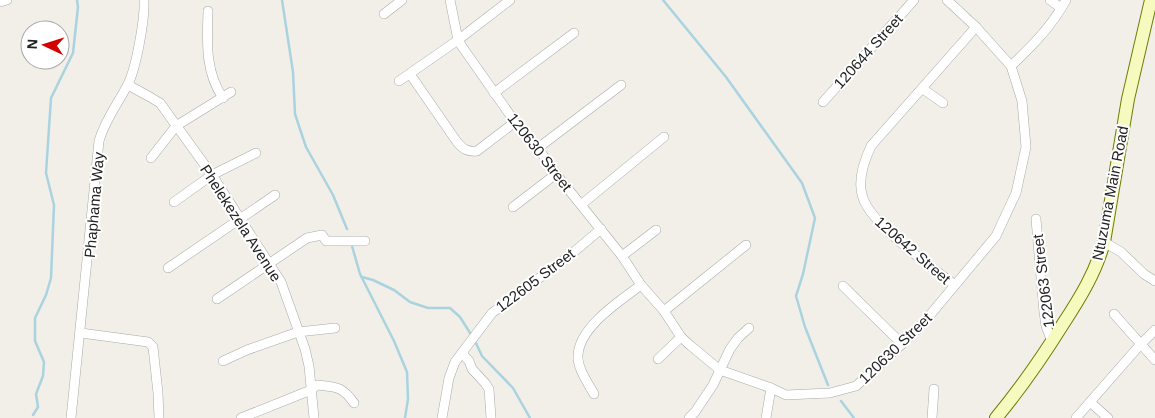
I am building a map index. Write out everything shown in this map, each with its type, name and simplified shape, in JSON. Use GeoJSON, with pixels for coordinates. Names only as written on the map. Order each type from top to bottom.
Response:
{"type":"FeatureCollection","features":[{"type":"Feature","properties":{"kind":"main road","name":"Ntuzuma Main Road"},"geometry":{"type":"LineString","coordinates":[[996,418],[1010,402],[1052,342],[1099,260],[1104,242],[1128,99],[1151,0]]}},
{"type":"Feature","properties":{"kind":"street"},"geometry":{"type":"LineString","coordinates":[[0,2],[7,0]]}},
{"type":"Feature","properties":{"kind":"street","name":"Phaphama Way"},"geometry":{"type":"LineString","coordinates":[[71,418],[100,141],[102,130],[109,115],[128,85],[142,25],[144,0]]}},
{"type":"Feature","properties":{"kind":"street"},"geometry":{"type":"LineString","coordinates":[[384,14],[402,0]]}},
{"type":"Feature","properties":{"kind":"street","name":"120630 Street"},"geometry":{"type":"LineString","coordinates":[[450,0],[458,40],[494,93],[515,122],[538,148],[556,174],[582,204],[681,336],[720,370],[772,388],[786,395],[830,393],[856,386],[902,344],[996,236],[1016,193],[1026,147],[1022,101],[1011,66],[976,27],[947,0]]}},
{"type":"Feature","properties":{"kind":"street"},"geometry":{"type":"LineString","coordinates":[[399,81],[458,40],[510,0]]}},
{"type":"Feature","properties":{"kind":"street","name":"120644 Street"},"geometry":{"type":"LineString","coordinates":[[822,102],[914,0]]}},
{"type":"Feature","properties":{"kind":"street"},"geometry":{"type":"LineString","coordinates":[[1011,66],[1037,40],[1064,4],[1050,0]]}},
{"type":"Feature","properties":{"kind":"street"},"geometry":{"type":"LineString","coordinates":[[151,158],[176,126],[227,95],[218,90],[208,63],[208,11]]}},
{"type":"Feature","properties":{"kind":"street","name":"120642 Street"},"geometry":{"type":"LineString","coordinates":[[955,285],[896,238],[868,209],[862,197],[862,170],[864,159],[871,146],[976,27]]}},
{"type":"Feature","properties":{"kind":"street"},"geometry":{"type":"LineString","coordinates":[[494,93],[574,33]]}},
{"type":"Feature","properties":{"kind":"street"},"geometry":{"type":"LineString","coordinates":[[410,74],[447,129],[464,149],[470,152],[477,151],[515,122]]}},
{"type":"Feature","properties":{"kind":"street","name":"Phelekezela Avenue"},"geometry":{"type":"LineString","coordinates":[[128,85],[160,103],[212,175],[281,282],[309,366],[314,418]]}},
{"type":"Feature","properties":{"kind":"street"},"geometry":{"type":"LineString","coordinates":[[538,148],[621,85]]}},
{"type":"Feature","properties":{"kind":"street"},"geometry":{"type":"LineString","coordinates":[[923,89],[943,104]]}},
{"type":"Feature","properties":{"kind":"street"},"geometry":{"type":"LineString","coordinates":[[582,204],[664,138]]}},
{"type":"Feature","properties":{"kind":"street"},"geometry":{"type":"LineString","coordinates":[[174,202],[212,175],[256,152]]}},
{"type":"Feature","properties":{"kind":"street"},"geometry":{"type":"LineString","coordinates":[[513,206],[556,174]]}},
{"type":"Feature","properties":{"kind":"street"},"geometry":{"type":"LineString","coordinates":[[168,268],[275,195]]}},
{"type":"Feature","properties":{"kind":"street","name":"122063 Street"},"geometry":{"type":"LineString","coordinates":[[1036,219],[1044,312],[1046,326],[1052,342]]}},
{"type":"Feature","properties":{"kind":"street","name":"122605 Street"},"geometry":{"type":"LineString","coordinates":[[442,418],[449,378],[454,362],[492,313],[601,229]]}},
{"type":"Feature","properties":{"kind":"street"},"geometry":{"type":"LineString","coordinates":[[622,256],[656,230]]}},
{"type":"Feature","properties":{"kind":"street"},"geometry":{"type":"LineString","coordinates":[[217,299],[305,240],[314,236],[322,235],[326,241],[365,241]]}},
{"type":"Feature","properties":{"kind":"street"},"geometry":{"type":"LineString","coordinates":[[1104,242],[1121,252],[1144,274],[1155,281]]}},
{"type":"Feature","properties":{"kind":"street"},"geometry":{"type":"LineString","coordinates":[[664,311],[746,245]]}},
{"type":"Feature","properties":{"kind":"street"},"geometry":{"type":"LineString","coordinates":[[594,394],[578,355],[582,342],[592,325],[641,285]]}},
{"type":"Feature","properties":{"kind":"street"},"geometry":{"type":"LineString","coordinates":[[843,286],[902,344]]}},
{"type":"Feature","properties":{"kind":"street"},"geometry":{"type":"LineString","coordinates":[[1114,314],[1155,360]]}},
{"type":"Feature","properties":{"kind":"street"},"geometry":{"type":"LineString","coordinates":[[223,361],[247,350],[298,332],[335,328]]}},
{"type":"Feature","properties":{"kind":"street"},"geometry":{"type":"LineString","coordinates":[[689,418],[713,384],[730,348],[749,328]]}},
{"type":"Feature","properties":{"kind":"street"},"geometry":{"type":"LineString","coordinates":[[1076,418],[1155,330]]}},
{"type":"Feature","properties":{"kind":"street"},"geometry":{"type":"LineString","coordinates":[[81,333],[148,342],[152,346],[159,418]]}},
{"type":"Feature","properties":{"kind":"street"},"geometry":{"type":"LineString","coordinates":[[658,359],[681,336]]}},
{"type":"Feature","properties":{"kind":"street"},"geometry":{"type":"LineString","coordinates":[[462,352],[472,369],[486,383],[489,389],[491,418]]}},
{"type":"Feature","properties":{"kind":"street"},"geometry":{"type":"LineString","coordinates":[[241,418],[311,390],[317,385],[340,389],[354,403]]}},
{"type":"Feature","properties":{"kind":"street"},"geometry":{"type":"LineString","coordinates":[[766,418],[772,388]]}},
{"type":"Feature","properties":{"kind":"street"},"geometry":{"type":"LineString","coordinates":[[932,418],[934,389]]}},
{"type":"Feature","properties":{"kind":"street"},"geometry":{"type":"LineString","coordinates":[[1090,402],[1108,418]]}},
{"type":"Feature","properties":{"kind":"waterway"},"geometry":{"type":"LineString","coordinates":[[33,415],[38,407],[36,394],[43,376],[44,362],[35,341],[35,318],[46,295],[51,278],[54,205],[46,173],[51,98],[73,53],[78,7],[77,0]]}},
{"type":"Feature","properties":{"kind":"waterway"},"geometry":{"type":"LineString","coordinates":[[282,0],[293,72],[295,114],[306,147],[333,195],[347,229]]}},
{"type":"Feature","properties":{"kind":"waterway"},"geometry":{"type":"LineString","coordinates":[[663,0],[726,77],[802,183],[815,218],[803,274],[796,296],[805,327],[828,385]]}},
{"type":"Feature","properties":{"kind":"waterway"},"geometry":{"type":"LineString","coordinates":[[352,246],[360,274],[394,341],[407,372],[408,399],[405,418]]}},
{"type":"Feature","properties":{"kind":"waterway"},"geometry":{"type":"LineString","coordinates":[[362,277],[394,290],[410,302],[428,308],[450,308],[460,317],[472,336]]}},
{"type":"Feature","properties":{"kind":"waterway"},"geometry":{"type":"LineString","coordinates":[[475,341],[482,356],[513,388],[530,418]]}},
{"type":"Feature","properties":{"kind":"waterway"},"geometry":{"type":"LineString","coordinates":[[841,401],[854,418]]}}]}
